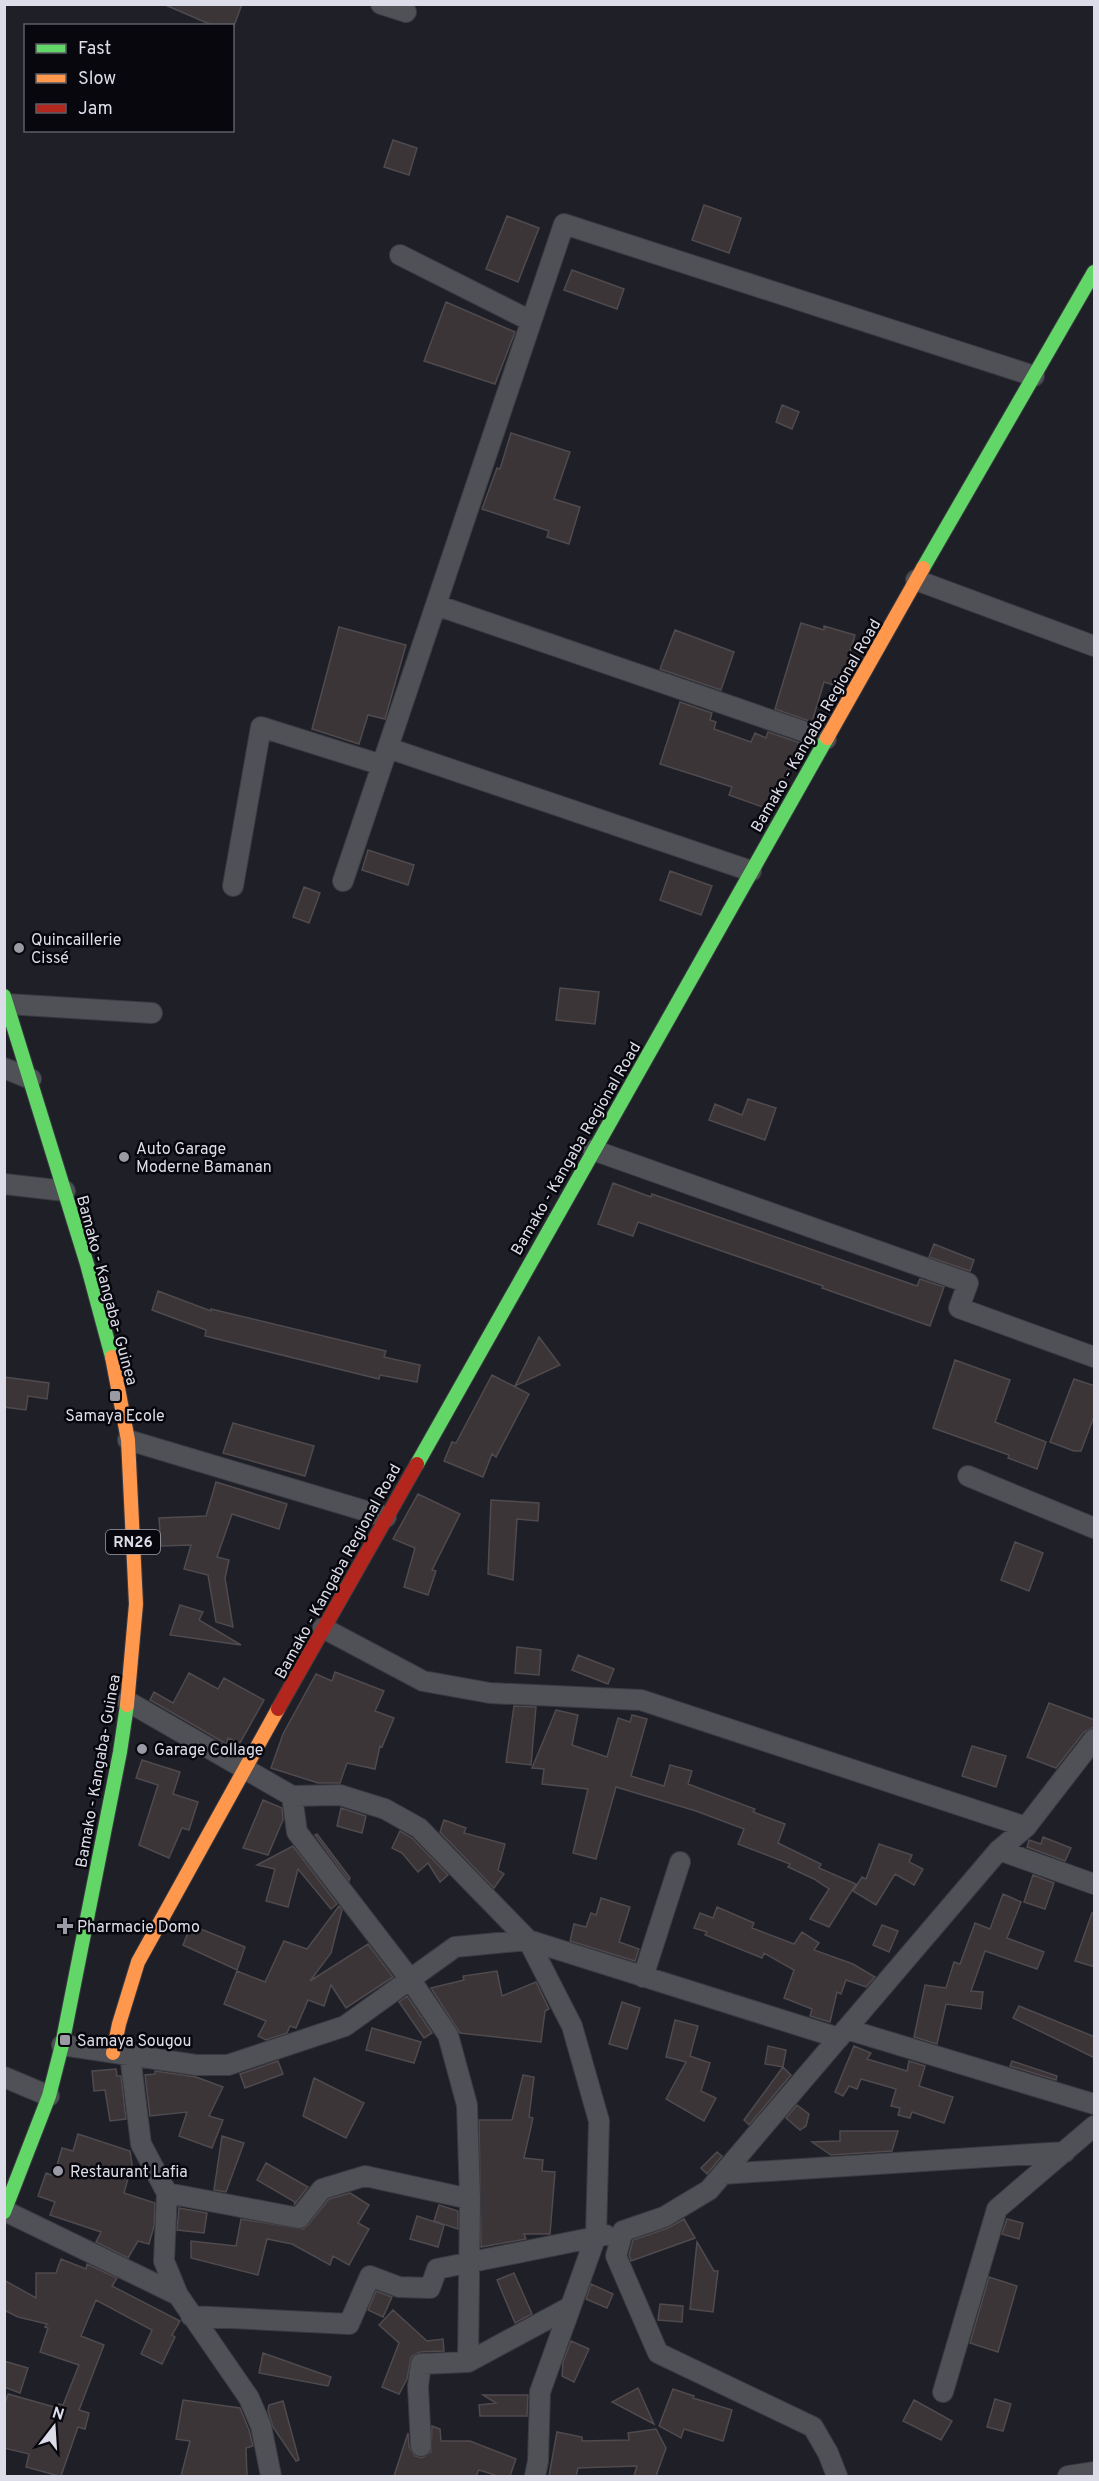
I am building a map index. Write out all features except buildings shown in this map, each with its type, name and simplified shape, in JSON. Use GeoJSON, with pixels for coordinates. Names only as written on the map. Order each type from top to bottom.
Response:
{"type":"FeatureCollection","features":[{"type":"Feature","properties":{"kind":"street"},"geometry":{"type":"LineString","coordinates":[[381,4],[406,12]]}},
{"type":"Feature","properties":{"kind":"street"},"geometry":{"type":"LineString","coordinates":[[343,880],[564,224],[1034,376]]}},
{"type":"Feature","properties":{"kind":"street"},"geometry":{"type":"LineString","coordinates":[[400,255],[531,321]]}},
{"type":"Feature","properties":{"kind":"street","name":"Bamako - Kangaba Regional Road"},"geometry":{"type":"LineString","coordinates":[[121,2054],[138,1962],[323,1628],[593,1150],[916,580],[1095,272]]}},
{"type":"Feature","properties":{"kind":"street"},"geometry":{"type":"LineString","coordinates":[[916,580],[1095,646]]}},
{"type":"Feature","properties":{"kind":"street"},"geometry":{"type":"LineString","coordinates":[[436,605],[826,739]]}},
{"type":"Feature","properties":{"kind":"street"},"geometry":{"type":"LineString","coordinates":[[233,886],[261,727],[385,756],[751,871]]}},
{"type":"Feature","properties":{"kind":"street"},"geometry":{"type":"LineString","coordinates":[[6,1000],[152,1013]]}},
{"type":"Feature","properties":{"kind":"street","name":"Bamako - Kangaba- Guinea"},"geometry":{"type":"LineString","coordinates":[[6,1000],[111,1352],[128,1440],[136,1604],[120,1752],[62,2045],[49,2096]]}},
{"type":"Feature","properties":{"kind":"street"},"geometry":{"type":"LineString","coordinates":[[4,1068],[31,1079]]}},
{"type":"Feature","properties":{"kind":"street"},"geometry":{"type":"LineString","coordinates":[[593,1150],[968,1284],[959,1308],[1095,1357]]}},
{"type":"Feature","properties":{"kind":"street"},"geometry":{"type":"LineString","coordinates":[[4,1184],[64,1191]]}},
{"type":"Feature","properties":{"kind":"street"},"geometry":{"type":"LineString","coordinates":[[128,1440],[386,1517]]}},
{"type":"Feature","properties":{"kind":"street"},"geometry":{"type":"LineString","coordinates":[[968,1476],[1095,1528]]}},
{"type":"Feature","properties":{"kind":"street"},"geometry":{"type":"LineString","coordinates":[[323,1628],[423,1681],[490,1693],[641,1700],[1026,1827]]}},
{"type":"Feature","properties":{"kind":"street"},"geometry":{"type":"LineString","coordinates":[[127,1701],[292,1796],[340,1795],[385,1809],[420,1828],[528,1940],[572,2026],[599,2121],[596,2236],[540,2392],[538,2461],[535,2476]]}},
{"type":"Feature","properties":{"kind":"street"},"geometry":{"type":"LineString","coordinates":[[191,2316],[349,2324],[370,2276],[399,2287],[430,2288],[436,2269],[623,2231],[664,2217],[709,2190],[999,1850],[1026,1827],[1095,1739]]}},
{"type":"Feature","properties":{"kind":"street"},"geometry":{"type":"LineString","coordinates":[[292,1796],[297,1832],[410,1979],[448,2035],[467,2105],[470,2199],[468,2362]]}},
{"type":"Feature","properties":{"kind":"street"},"geometry":{"type":"LineString","coordinates":[[999,1850],[1095,1884]]}},
{"type":"Feature","properties":{"kind":"street"},"geometry":{"type":"LineString","coordinates":[[643,1977],[680,1862]]}},
{"type":"Feature","properties":{"kind":"street"},"geometry":{"type":"LineString","coordinates":[[62,2045],[196,2065],[228,2065],[345,2025],[456,1947],[528,1940],[643,1977],[1095,2104]]}},
{"type":"Feature","properties":{"kind":"street"},"geometry":{"type":"LineString","coordinates":[[121,2054],[141,2144],[167,2193],[164,2261],[178,2295],[191,2316],[249,2398],[261,2426],[271,2476]]}},
{"type":"Feature","properties":{"kind":"street"},"geometry":{"type":"LineString","coordinates":[[4,2078],[49,2096]]}},
{"type":"Feature","properties":{"kind":"street","name":"RN26"},"geometry":{"type":"LineString","coordinates":[[7,2207],[49,2096]]}},
{"type":"Feature","properties":{"kind":"street"},"geometry":{"type":"LineString","coordinates":[[942,2392],[998,2209],[1095,2126]]}},
{"type":"Feature","properties":{"kind":"street"},"geometry":{"type":"LineString","coordinates":[[722,2174],[1065,2152]]}},
{"type":"Feature","properties":{"kind":"street"},"geometry":{"type":"LineString","coordinates":[[167,2193],[299,2218],[322,2189],[365,2176],[470,2199]]}},
{"type":"Feature","properties":{"kind":"street"},"geometry":{"type":"LineString","coordinates":[[7,2207],[178,2295]]}},
{"type":"Feature","properties":{"kind":"street"},"geometry":{"type":"LineString","coordinates":[[623,2231],[616,2256],[658,2353],[813,2427],[828,2453],[837,2476]]}},
{"type":"Feature","properties":{"kind":"street"},"geometry":{"type":"LineString","coordinates":[[421,2446],[418,2386],[421,2364],[468,2362],[570,2307]]}},
{"type":"Feature","properties":{"kind":"street"},"geometry":{"type":"LineString","coordinates":[[1068,2476],[1095,2472]]}},
{"type":"Feature","properties":{"kind":"traffic: fast"},"geometry":{"type":"LineString","coordinates":[[923,568],[1094,272]]}},
{"type":"Feature","properties":{"kind":"traffic: fast"},"geometry":{"type":"LineString","coordinates":[[417,1464],[827,738]]}},
{"type":"Feature","properties":{"kind":"traffic: fast"},"geometry":{"type":"LineString","coordinates":[[4,996],[87,1264],[112,1357]]}},
{"type":"Feature","properties":{"kind":"traffic: fast"},"geometry":{"type":"LineString","coordinates":[[4,2212],[49,2096],[62,2045],[120,1752],[127,1705]]}},
{"type":"Feature","properties":{"kind":"traffic: slow"},"geometry":{"type":"LineString","coordinates":[[827,738],[923,568]]}},
{"type":"Feature","properties":{"kind":"traffic: slow"},"geometry":{"type":"LineString","coordinates":[[112,1357],[128,1440],[136,1604],[127,1705]]}},
{"type":"Feature","properties":{"kind":"traffic: slow"},"geometry":{"type":"LineString","coordinates":[[113,2053],[119,2024],[138,1962],[278,1709]]}},
{"type":"Feature","properties":{"kind":"traffic: jam"},"geometry":{"type":"LineString","coordinates":[[278,1709],[417,1464]]}},
{"type":"Feature","properties":{"kind":"place","name":"Quincaillerie Cissé"},"geometry":{"type":"Point","coordinates":[19,948]}},
{"type":"Feature","properties":{"kind":"place","name":"Auto Garage Moderne Bamanan"},"geometry":{"type":"Point","coordinates":[124,1157]}},
{"type":"Feature","properties":{"kind":"place","name":"Samaya Ecole"},"geometry":{"type":"Point","coordinates":[115,1396]}},
{"type":"Feature","properties":{"kind":"place","name":"Garage Collage"},"geometry":{"type":"Point","coordinates":[142,1749]}},
{"type":"Feature","properties":{"kind":"place","name":"Pharmacie Domo"},"geometry":{"type":"Point","coordinates":[65,1926]}},
{"type":"Feature","properties":{"kind":"place","name":"Samaya Sougou"},"geometry":{"type":"Point","coordinates":[65,2040]}},
{"type":"Feature","properties":{"kind":"place","name":"Restaurant Lafia"},"geometry":{"type":"Point","coordinates":[58,2171]}}]}
